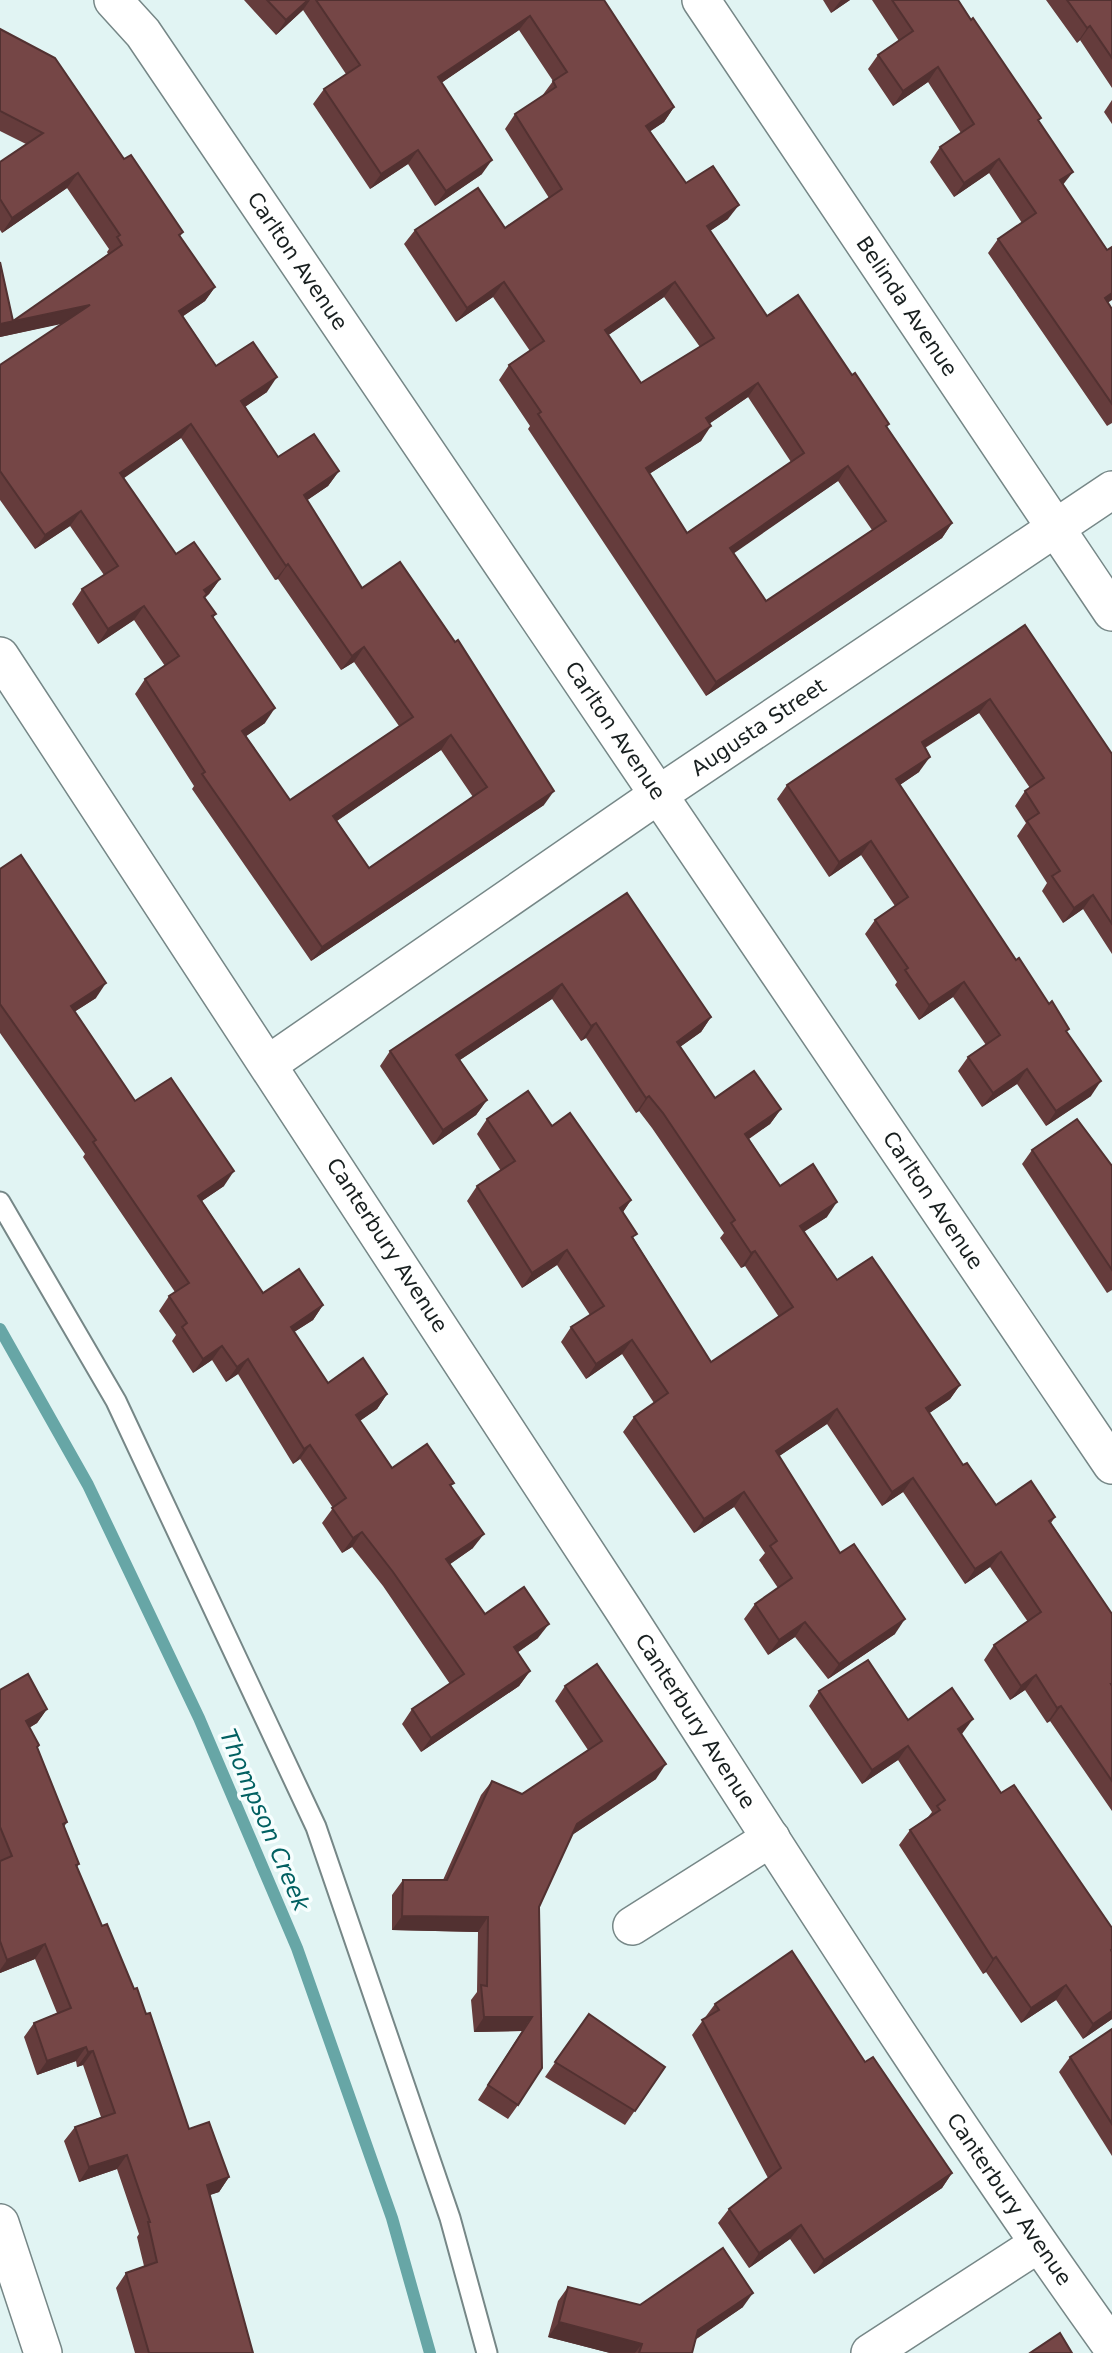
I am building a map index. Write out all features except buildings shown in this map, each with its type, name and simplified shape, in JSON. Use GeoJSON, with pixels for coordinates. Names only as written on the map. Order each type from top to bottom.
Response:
{"type":"FeatureCollection","features":[{"type":"Feature","properties":{"kind":"street","name":"Carlton Avenue"},"geometry":{"type":"LineString","coordinates":[[113,0],[143,33],[1112,1465]]}},
{"type":"Feature","properties":{"kind":"street","name":"Belinda Avenue"},"geometry":{"type":"LineString","coordinates":[[701,0],[1112,612]]}},
{"type":"Feature","properties":{"kind":"street","name":"Augusta Street"},"geometry":{"type":"LineString","coordinates":[[271,1063],[658,795],[1112,490]]}},
{"type":"Feature","properties":{"kind":"street","name":"Canterbury Avenue"},"geometry":{"type":"LineString","coordinates":[[0,656],[271,1063],[771,1838],[1038,2244],[1112,2347]]}},
{"type":"Feature","properties":{"kind":"street"},"geometry":{"type":"LineString","coordinates":[[632,1926],[771,1838]]}},
{"type":"Feature","properties":{"kind":"street"},"geometry":{"type":"LineString","coordinates":[[0,2223],[43,2353]]}},
{"type":"Feature","properties":{"kind":"street"},"geometry":{"type":"LineString","coordinates":[[870,2353],[1038,2244]]}},
{"type":"Feature","properties":{"kind":"lane"},"geometry":{"type":"LineString","coordinates":[[0,1202],[116,1401],[316,1827],[450,2218],[487,2353]]}},
{"type":"Feature","properties":{"kind":"waterway","name":"Thompson Creek"},"geometry":{"type":"LineString","coordinates":[[0,1329],[88,1485],[199,1718],[297,1948],[392,2218],[430,2353]]}}]}
